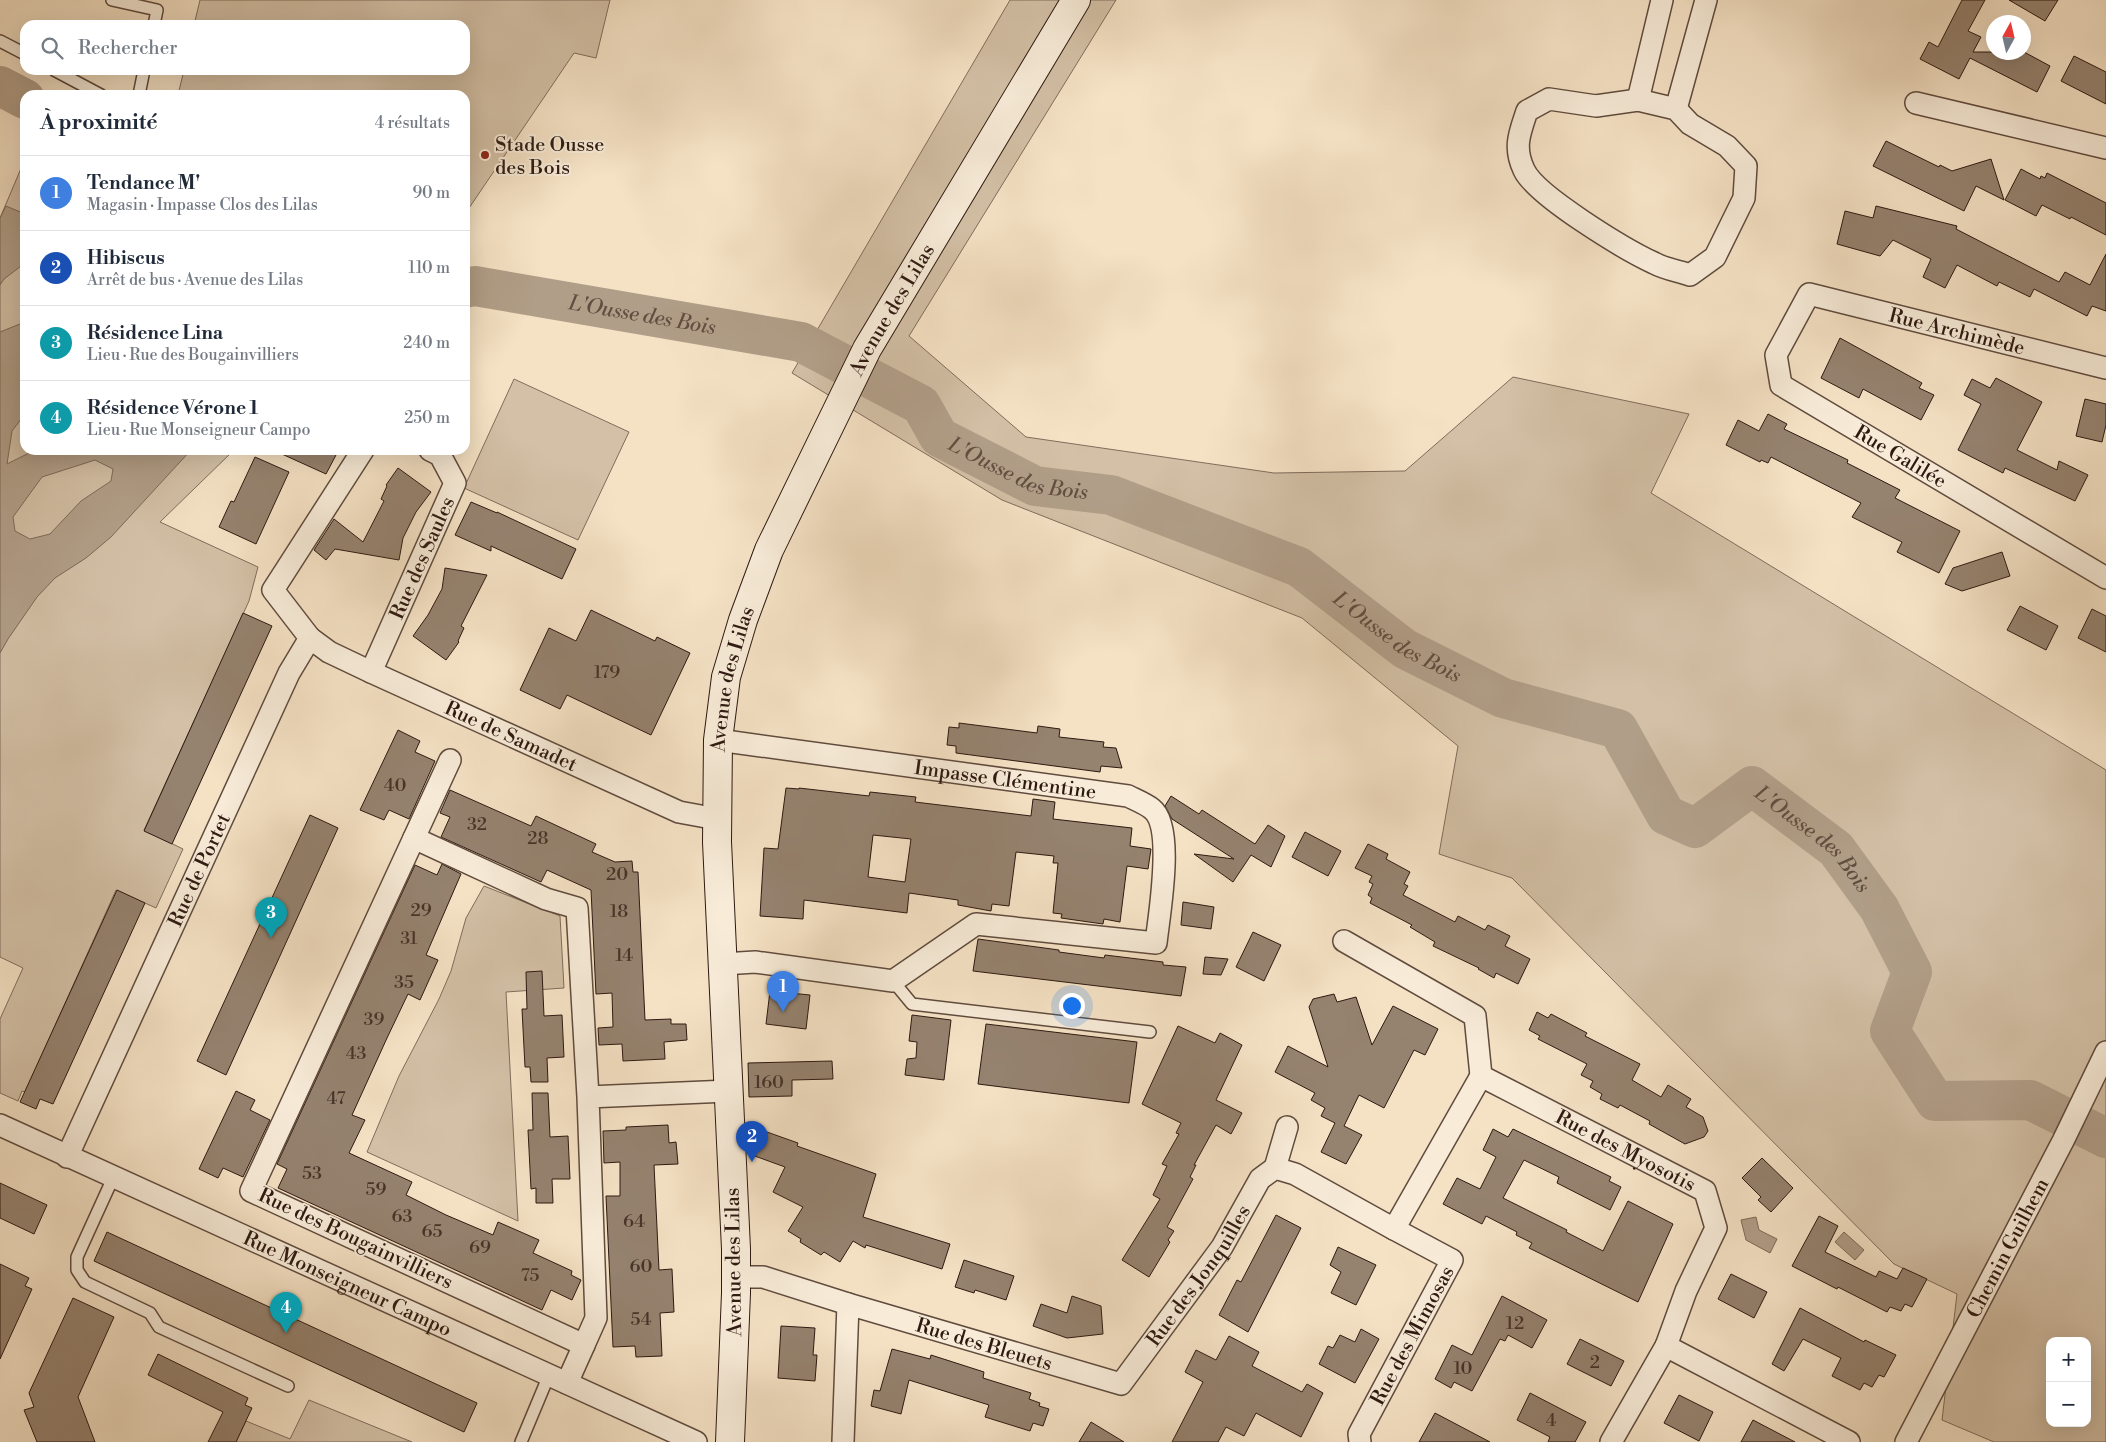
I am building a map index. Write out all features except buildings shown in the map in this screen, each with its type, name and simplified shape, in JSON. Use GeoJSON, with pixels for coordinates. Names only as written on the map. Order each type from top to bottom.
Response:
{"type":"FeatureCollection","features":[{"type":"Feature","properties":{"kind":"street","name":"Avenue des Lilas"},"geometry":{"type":"LineString","coordinates":[[730,1442],[737,1277],[717,819],[718,740],[726,677],[746,611],[769,550],[866,349],[1076,0]]}},
{"type":"Feature","properties":{"kind":"street"},"geometry":{"type":"LineString","coordinates":[[1638,100],[1662,0]]}},
{"type":"Feature","properties":{"kind":"street"},"geometry":{"type":"LineString","coordinates":[[1676,109],[1706,0]]}},
{"type":"Feature","properties":{"kind":"street"},"geometry":{"type":"LineString","coordinates":[[1549,99],[1596,106],[1638,100],[1676,109],[1690,124],[1727,146],[1746,166],[1744,198],[1715,257],[1690,275],[1655,264],[1594,229],[1539,190],[1524,170],[1517,142],[1527,111],[1549,99]]}},
{"type":"Feature","properties":{"kind":"street"},"geometry":{"type":"LineString","coordinates":[[1916,103],[2106,148]]}},
{"type":"Feature","properties":{"kind":"street","name":"Rue Archimède"},"geometry":{"type":"LineString","coordinates":[[1809,294],[2106,368]]}},
{"type":"Feature","properties":{"kind":"street","name":"Rue Galilée"},"geometry":{"type":"LineString","coordinates":[[1809,294],[1776,355],[1781,385],[2106,578]]}},
{"type":"Feature","properties":{"kind":"street"},"geometry":{"type":"LineString","coordinates":[[310,638],[273,590],[360,455]]}},
{"type":"Feature","properties":{"kind":"street","name":"Rue des Saules"},"geometry":{"type":"LineString","coordinates":[[371,672],[455,483],[440,455]]}},
{"type":"Feature","properties":{"kind":"street","name":"Rue de Samadet"},"geometry":{"type":"LineString","coordinates":[[310,638],[328,652],[679,812],[717,819]]}},
{"type":"Feature","properties":{"kind":"street","name":"Rue de Portet"},"geometry":{"type":"LineString","coordinates":[[67,1157],[289,673],[310,638]]}},
{"type":"Feature","properties":{"kind":"street","name":"Impasse Clémentine"},"geometry":{"type":"LineString","coordinates":[[718,740],[1128,796],[1154,810],[1164,831],[1165,851],[1156,943],[976,924],[893,981]]}},
{"type":"Feature","properties":{"kind":"street","name":"Rue des Bougainvilliers"},"geometry":{"type":"LineString","coordinates":[[450,760],[251,1191],[584,1345]]}},
{"type":"Feature","properties":{"kind":"street"},"geometry":{"type":"LineString","coordinates":[[414,838],[546,899],[577,908],[588,1097],[596,1318],[584,1345],[558,1379]]}},
{"type":"Feature","properties":{"kind":"street"},"geometry":{"type":"LineString","coordinates":[[1287,1127],[1275,1168],[1295,1174],[1394,1229],[1481,1076],[1475,1016],[1344,941]]}},
{"type":"Feature","properties":{"kind":"street"},"geometry":{"type":"LineString","coordinates":[[723,964],[754,962],[893,981]]}},
{"type":"Feature","properties":{"kind":"street","name":"Chemin Guilhem"},"geometry":{"type":"LineString","coordinates":[[1906,1442],[2083,1103],[2106,1052]]}},
{"type":"Feature","properties":{"kind":"street","name":"Rue des Myosotis"},"geometry":{"type":"LineString","coordinates":[[1481,1076],[1705,1191],[1716,1228],[1686,1291],[1666,1346]]}},
{"type":"Feature","properties":{"kind":"street"},"geometry":{"type":"LineString","coordinates":[[588,1097],[728,1091]]}},
{"type":"Feature","properties":{"kind":"street","name":"Rue Monseigneur Campo"},"geometry":{"type":"LineString","coordinates":[[0,1125],[696,1442]]}},
{"type":"Feature","properties":{"kind":"street","name":"Rue des Jonquilles"},"geometry":{"type":"LineString","coordinates":[[1121,1384],[1222,1246],[1260,1179],[1275,1168]]}},
{"type":"Feature","properties":{"kind":"street","name":"Rue des Mimosas"},"geometry":{"type":"LineString","coordinates":[[1360,1442],[1358,1434],[1452,1260],[1394,1229]]}},
{"type":"Feature","properties":{"kind":"street","name":"Rue des Bleuets"},"geometry":{"type":"LineString","coordinates":[[737,1277],[763,1277],[848,1304],[1121,1384]]}},
{"type":"Feature","properties":{"kind":"street"},"geometry":{"type":"LineString","coordinates":[[843,1442],[848,1304]]}},
{"type":"Feature","properties":{"kind":"street"},"geometry":{"type":"LineString","coordinates":[[1611,1442],[1666,1346],[1849,1442]]}},
{"type":"Feature","properties":{"kind":"lane"},"geometry":{"type":"LineString","coordinates":[[112,0],[157,10],[155,20]]}},
{"type":"Feature","properties":{"kind":"lane"},"geometry":{"type":"LineString","coordinates":[[0,41],[20,51]]}},
{"type":"Feature","properties":{"kind":"lane"},"geometry":{"type":"LineString","coordinates":[[63,75],[92,90]]}},
{"type":"Feature","properties":{"kind":"lane"},"geometry":{"type":"LineString","coordinates":[[140,90],[143,75]]}},
{"type":"Feature","properties":{"kind":"lane"},"geometry":{"type":"LineString","coordinates":[[893,981],[912,1004],[1150,1032]]}},
{"type":"Feature","properties":{"kind":"lane"},"geometry":{"type":"LineString","coordinates":[[113,1178],[77,1257],[77,1270],[85,1282],[150,1313],[159,1327],[288,1386]]}},
{"type":"Feature","properties":{"kind":"lane"},"geometry":{"type":"LineString","coordinates":[[521,1442],[558,1379]]}},
{"type":"Feature","properties":{"kind":"shaded area","name":"Stade Ousse des Bois"},"geometry":{"type":"Polygon","coordinates":[[[200,0],[610,0],[596,58],[574,53],[470,207],[470,90],[179,90],[183,75],[470,75],[470,20],[195,20],[200,0]]]}},
{"type":"Feature","properties":{"kind":"shaded area"},"geometry":{"type":"Polygon","coordinates":[[[1010,0],[1116,0],[909,336],[1026,437],[1274,473],[1405,471],[1513,377],[1689,414],[1651,493],[2106,770],[2106,1442],[1994,1442],[1942,1420],[1957,1294],[1894,1264],[1512,878],[1439,854],[1458,746],[1302,618],[1002,500],[792,373],[1010,0]]]}},
{"type":"Feature","properties":{"kind":"shaded area"},"geometry":{"type":"Polygon","coordinates":[[[20,171],[20,455],[229,455],[160,522],[258,567],[249,601],[144,830],[183,849],[156,908],[116,890],[25,1092],[22,1091],[18,1101],[0,1093],[0,1019],[23,968],[0,957],[0,218],[20,171]]]}},
{"type":"Feature","properties":{"kind":"shaded area"},"geometry":{"type":"Polygon","coordinates":[[[6,206],[20,212],[20,267],[4,279],[0,285],[0,218],[6,206]]]}},
{"type":"Feature","properties":{"kind":"shaded area"},"geometry":{"type":"Polygon","coordinates":[[[20,324],[20,421],[12,431],[7,464],[25,455],[186,455],[111,537],[86,558],[55,578],[37,597],[0,653],[0,332],[20,324]],[[95,460],[42,477],[13,517],[15,531],[30,539],[50,534],[81,501],[111,481],[113,469],[95,460]]]}},
{"type":"Feature","properties":{"kind":"shaded area"},"geometry":{"type":"Polygon","coordinates":[[[514,379],[629,432],[578,540],[464,488],[514,379]]]}},
{"type":"Feature","properties":{"kind":"shaded area"},"geometry":{"type":"Polygon","coordinates":[[[484,886],[560,916],[564,988],[506,992],[518,1221],[367,1152],[399,1076],[439,999],[451,971],[466,918],[484,886]]]}},
{"type":"Feature","properties":{"kind":"shaded area"},"geometry":{"type":"Polygon","coordinates":[[[1756,1217],[1759,1230],[1777,1239],[1770,1253],[1746,1240],[1741,1220],[1756,1217]]]}},
{"type":"Feature","properties":{"kind":"shaded area"},"geometry":{"type":"Polygon","coordinates":[[[1844,1232],[1864,1250],[1855,1260],[1835,1242],[1844,1232]]]}},
{"type":"Feature","properties":{"kind":"shaded area"},"geometry":{"type":"Polygon","coordinates":[[[309,1400],[412,1442],[236,1442],[246,1421],[290,1439],[309,1400]]]}},
{"type":"Feature","properties":{"kind":"waterway","name":"L'Ousse des Bois"},"geometry":{"type":"LineString","coordinates":[[0,86],[20,96]]}},
{"type":"Feature","properties":{"kind":"waterway","name":"L'Ousse des Bois"},"geometry":{"type":"LineString","coordinates":[[470,287],[475,286],[801,342],[921,405],[939,437],[1035,486],[1111,495],[1299,567],[1405,649],[1503,698],[1618,729],[1666,815],[1695,828],[1752,786],[1836,849],[1879,908],[1912,972],[1890,1031],[1935,1101],[2030,1100],[2106,1138]]}},
{"type":"Feature","properties":{"kind":"place","name":"Stade Ousse des Bois"},"geometry":{"type":"Point","coordinates":[485,155]}},
{"type":"Feature","properties":{"kind":"place","name":"Résidence Lina"},"geometry":{"type":"Point","coordinates":[271,938]}},
{"type":"Feature","properties":{"kind":"place","name":"Tendance M'"},"geometry":{"type":"Point","coordinates":[783,1012]}},
{"type":"Feature","properties":{"kind":"place","name":"Hibiscus"},"geometry":{"type":"Point","coordinates":[752,1162]}},
{"type":"Feature","properties":{"kind":"place","name":"Résidence Vérone 1"},"geometry":{"type":"Point","coordinates":[286,1333]}}]}
